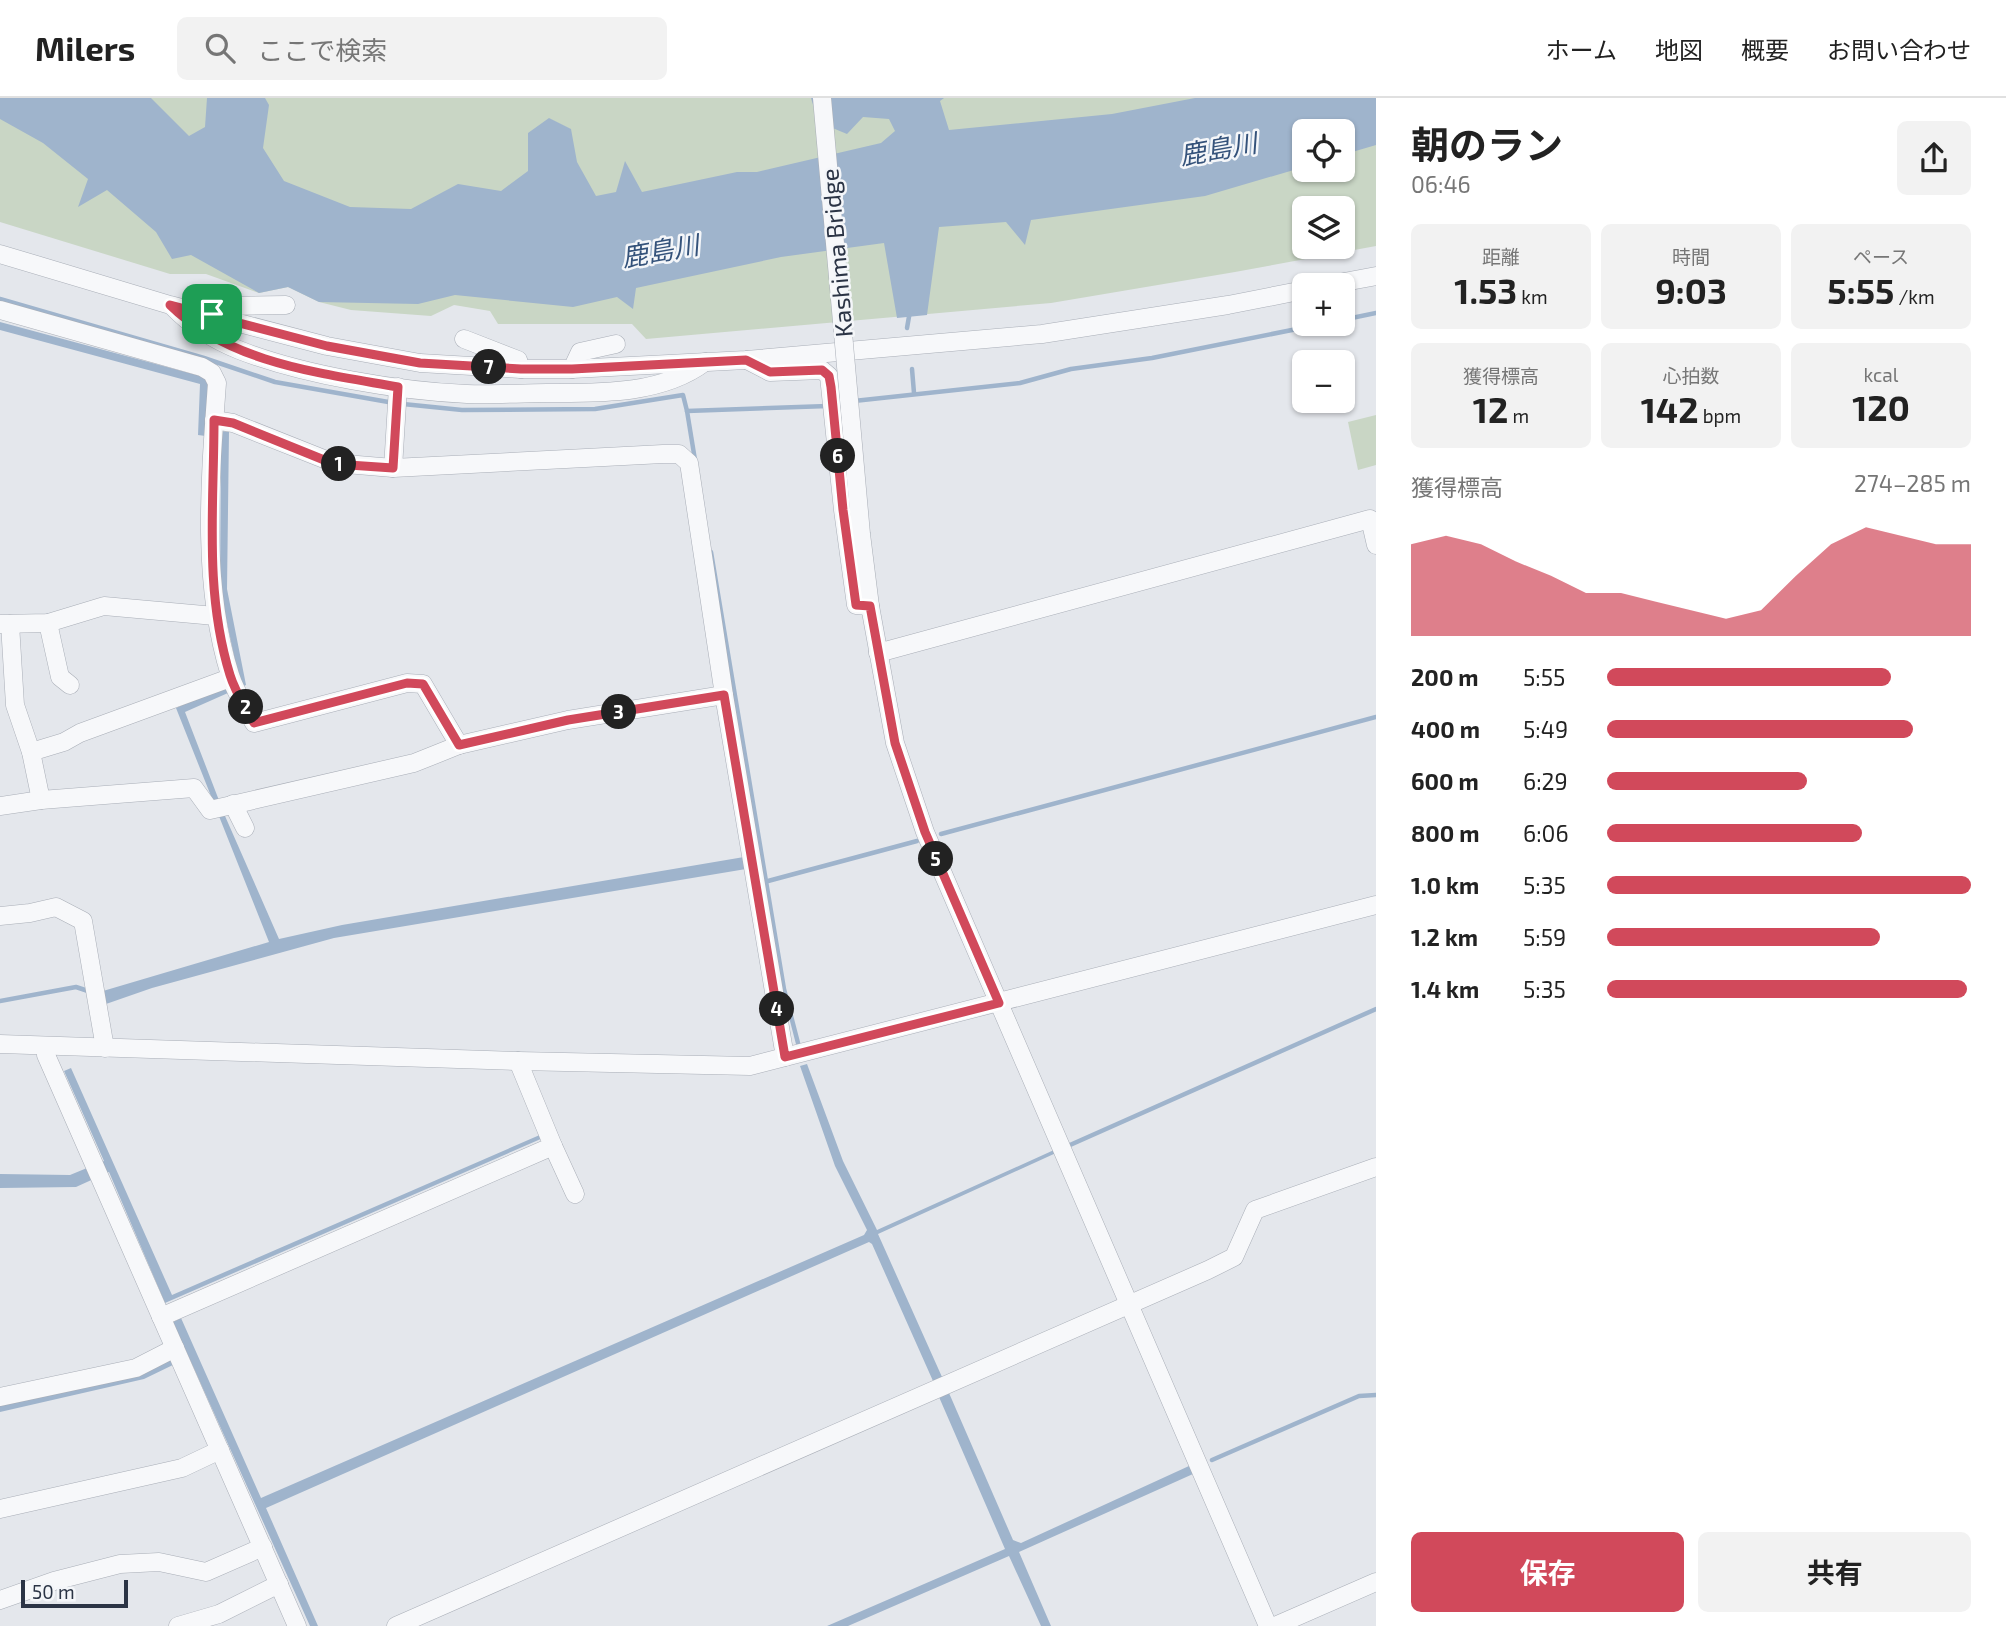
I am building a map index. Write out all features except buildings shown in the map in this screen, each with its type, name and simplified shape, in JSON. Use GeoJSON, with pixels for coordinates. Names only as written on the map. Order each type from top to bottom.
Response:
{"type":"FeatureCollection","features":[{"type":"Feature","properties":{"kind":"street","name":"Kashima Bridge"},"geometry":{"type":"LineString","coordinates":[[821,98],[861,534],[870,606],[895,743],[925,832],[1268,1626]]}},
{"type":"Feature","properties":{"kind":"street"},"geometry":{"type":"LineString","coordinates":[[0,254],[170,305],[340,349],[420,363],[521,369],[746,360],[1042,334],[1292,292]]}},
{"type":"Feature","properties":{"kind":"street"},"geometry":{"type":"LineString","coordinates":[[1355,280],[1376,276]]}},
{"type":"Feature","properties":{"kind":"street"},"geometry":{"type":"LineString","coordinates":[[170,305],[184,318],[237,349],[398,398],[468,394],[606,393],[646,387],[689,374],[705,362]]}},
{"type":"Feature","properties":{"kind":"street"},"geometry":{"type":"LineString","coordinates":[[212,314],[227,306],[286,305]]}},
{"type":"Feature","properties":{"kind":"street"},"geometry":{"type":"LineString","coordinates":[[0,310],[202,367],[212,373],[217,383],[211,552],[215,616],[234,685],[254,723],[407,683],[423,684],[459,745]]}},
{"type":"Feature","properties":{"kind":"street"},"geometry":{"type":"LineString","coordinates":[[464,339],[518,360],[521,369]]}},
{"type":"Feature","properties":{"kind":"street"},"geometry":{"type":"LineString","coordinates":[[572,369],[580,352],[616,344]]}},
{"type":"Feature","properties":{"kind":"street"},"geometry":{"type":"LineString","coordinates":[[746,360],[770,372],[822,370],[829,376],[856,605],[870,606]]}},
{"type":"Feature","properties":{"kind":"street"},"geometry":{"type":"LineString","coordinates":[[393,468],[398,398]]}},
{"type":"Feature","properties":{"kind":"street"},"geometry":{"type":"LineString","coordinates":[[214,429],[233,423],[334,464],[393,468],[680,454],[689,463],[724,695],[785,1057]]}},
{"type":"Feature","properties":{"kind":"street"},"geometry":{"type":"LineString","coordinates":[[878,653],[1370,519],[1376,545]]}},
{"type":"Feature","properties":{"kind":"street"},"geometry":{"type":"LineString","coordinates":[[41,800],[31,752],[15,705],[5,624],[48,623],[104,606],[215,616]]}},
{"type":"Feature","properties":{"kind":"street"},"geometry":{"type":"LineString","coordinates":[[48,623],[60,677],[70,685]]}},
{"type":"Feature","properties":{"kind":"street"},"geometry":{"type":"LineString","coordinates":[[31,752],[64,742],[80,733],[234,685]]}},
{"type":"Feature","properties":{"kind":"street"},"geometry":{"type":"LineString","coordinates":[[223,807],[414,763],[459,745],[568,720],[724,695]]}},
{"type":"Feature","properties":{"kind":"street"},"geometry":{"type":"LineString","coordinates":[[0,806],[41,800],[194,788],[223,807],[245,828]]}},
{"type":"Feature","properties":{"kind":"street"},"geometry":{"type":"LineString","coordinates":[[0,1044],[751,1066],[1376,905]]}},
{"type":"Feature","properties":{"kind":"street"},"geometry":{"type":"LineString","coordinates":[[0,916],[56,907],[83,921],[105,1048]]}},
{"type":"Feature","properties":{"kind":"street"},"geometry":{"type":"LineString","coordinates":[[47,1046],[46,1055],[297,1626]]}},
{"type":"Feature","properties":{"kind":"street"},"geometry":{"type":"LineString","coordinates":[[518,1061],[575,1194]]}},
{"type":"Feature","properties":{"kind":"street"},"geometry":{"type":"LineString","coordinates":[[162,1317],[553,1146]]}},
{"type":"Feature","properties":{"kind":"street"},"geometry":{"type":"LineString","coordinates":[[396,1626],[1208,1270],[1234,1257],[1255,1210],[1376,1167]]}},
{"type":"Feature","properties":{"kind":"street"},"geometry":{"type":"LineString","coordinates":[[0,1397],[136,1368],[175,1348]]}},
{"type":"Feature","properties":{"kind":"street"},"geometry":{"type":"LineString","coordinates":[[0,1509],[182,1468],[220,1450]]}},
{"type":"Feature","properties":{"kind":"street"},"geometry":{"type":"LineString","coordinates":[[0,1600],[54,1581],[120,1564],[159,1562],[206,1573],[263,1547]]}},
{"type":"Feature","properties":{"kind":"street"},"geometry":{"type":"LineString","coordinates":[[1275,1626],[1376,1582]]}},
{"type":"Feature","properties":{"kind":"street"},"geometry":{"type":"LineString","coordinates":[[178,1626],[219,1614],[279,1584]]}},
{"type":"Feature","properties":{"kind":"green space"},"geometry":{"type":"Polygon","coordinates":[[[0,98],[236,269],[1292,151],[1292,182],[1355,182],[1355,135],[1376,129],[1376,246],[1355,250],[1355,196],[1292,196],[1292,259],[1306,259],[1051,303],[646,339],[632,324],[498,324],[490,311],[454,305],[431,316],[351,310],[319,302],[288,287],[259,293],[206,274],[170,274],[0,222],[0,98]]]}},
{"type":"Feature","properties":{"kind":"green space"},"geometry":{"type":"Polygon","coordinates":[[[96,98],[1349,98],[404,246],[96,98]]]}},
{"type":"Feature","properties":{"kind":"green space"},"geometry":{"type":"Polygon","coordinates":[[[1376,415],[1376,465],[1358,470],[1348,422],[1376,415]]]}},
{"type":"Feature","properties":{"kind":"water","name":"鹿島川"},"geometry":{"type":"Polygon","coordinates":[[[0,98],[151,98],[189,136],[205,127],[207,98],[265,98],[269,105],[263,148],[284,181],[350,207],[411,209],[458,184],[501,191],[528,171],[528,133],[549,118],[571,129],[577,162],[596,196],[616,192],[625,161],[642,192],[737,172],[757,172],[881,143],[895,131],[889,119],[863,117],[847,134],[818,122],[811,98],[944,98],[940,101],[949,130],[1112,114],[1195,98],[1376,98],[1376,145],[1355,151],[1355,119],[1292,119],[1292,171],[1205,196],[1031,220],[1025,245],[1006,222],[939,227],[927,315],[897,318],[884,243],[781,257],[636,288],[633,309],[617,297],[573,307],[455,295],[418,304],[319,302],[288,287],[259,293],[191,255],[172,259],[156,232],[107,190],[78,207],[88,179],[43,143],[0,119],[0,98]]]}},
{"type":"Feature","properties":{"kind":"water"},"geometry":{"type":"Polygon","coordinates":[[[0,322],[204,377],[209,383],[205,429],[229,432],[227,589],[246,685],[185,712],[225,816],[279,939],[342,925],[744,857],[746,869],[334,938],[152,988],[106,1004],[103,991],[269,942],[176,708],[239,679],[220,590],[221,438],[198,435],[200,384],[0,330],[0,322]]]}},
{"type":"Feature","properties":{"kind":"water"},"geometry":{"type":"Polygon","coordinates":[[[807,1064],[843,1161],[877,1230],[1054,1150],[1056,1153],[878,1234],[942,1377],[933,1381],[869,1242],[266,1508],[318,1626],[310,1626],[173,1322],[181,1318],[261,1498],[864,1235],[867,1230],[835,1166],[800,1066],[807,1064]]]}},
{"type":"Feature","properties":{"kind":"water"},"geometry":{"type":"Polygon","coordinates":[[[71,1068],[172,1295],[542,1134],[543,1138],[165,1303],[109,1172],[76,1187],[0,1188],[0,1174],[70,1175],[104,1161],[64,1071],[71,1068]]]}},
{"type":"Feature","properties":{"kind":"water"},"geometry":{"type":"Polygon","coordinates":[[[170,1359],[177,1363],[144,1379],[0,1412],[0,1405],[170,1359]]]}},
{"type":"Feature","properties":{"kind":"water"},"geometry":{"type":"Polygon","coordinates":[[[949,1393],[1013,1540],[1021,1543],[1189,1466],[1193,1474],[1019,1552],[1051,1626],[1041,1626],[1009,1556],[848,1626],[827,1626],[1005,1549],[939,1397],[949,1393]]]}},
{"type":"Feature","properties":{"kind":"waterway"},"geometry":{"type":"LineString","coordinates":[[0,299],[204,358],[275,382],[394,403]]}},
{"type":"Feature","properties":{"kind":"waterway"},"geometry":{"type":"LineString","coordinates":[[907,328],[910,311]]}},
{"type":"Feature","properties":{"kind":"waterway"},"geometry":{"type":"LineString","coordinates":[[1355,317],[1376,313]]}},
{"type":"Feature","properties":{"kind":"waterway"},"geometry":{"type":"LineString","coordinates":[[854,401],[1020,383],[1071,369],[1152,358],[1292,330]]}},
{"type":"Feature","properties":{"kind":"waterway"},"geometry":{"type":"LineString","coordinates":[[912,369],[914,393]]}},
{"type":"Feature","properties":{"kind":"waterway"},"geometry":{"type":"LineString","coordinates":[[403,404],[462,410],[595,409],[683,395],[687,411],[828,406]]}},
{"type":"Feature","properties":{"kind":"waterway"},"geometry":{"type":"LineString","coordinates":[[687,411],[695,460]]}},
{"type":"Feature","properties":{"kind":"waterway"},"geometry":{"type":"LineString","coordinates":[[711,552],[784,989],[798,1043]]}},
{"type":"Feature","properties":{"kind":"waterway"},"geometry":{"type":"LineString","coordinates":[[941,834],[1376,717]]}},
{"type":"Feature","properties":{"kind":"waterway"},"geometry":{"type":"LineString","coordinates":[[768,881],[917,841]]}},
{"type":"Feature","properties":{"kind":"waterway"},"geometry":{"type":"LineString","coordinates":[[0,1001],[76,987],[91,992]]}},
{"type":"Feature","properties":{"kind":"waterway"},"geometry":{"type":"LineString","coordinates":[[1070,1145],[1376,1009]]}},
{"type":"Feature","properties":{"kind":"waterway"},"geometry":{"type":"LineString","coordinates":[[1212,1460],[1359,1396],[1376,1395]]}},
{"type":"Feature","properties":{"kind":"route"},"geometry":{"type":"LineString","coordinates":[[170,305],[212,314],[327,346],[420,363],[572,369],[746,360],[770,372],[822,370],[829,376],[856,605],[870,606],[895,743],[925,832],[999,1003],[785,1057],[724,695],[568,720],[459,745],[423,684],[407,683],[254,723],[230,678],[215,616],[211,552],[214,420],[233,423],[334,464],[393,468],[398,387],[321,373],[237,349],[184,318],[170,305]]}}]}
